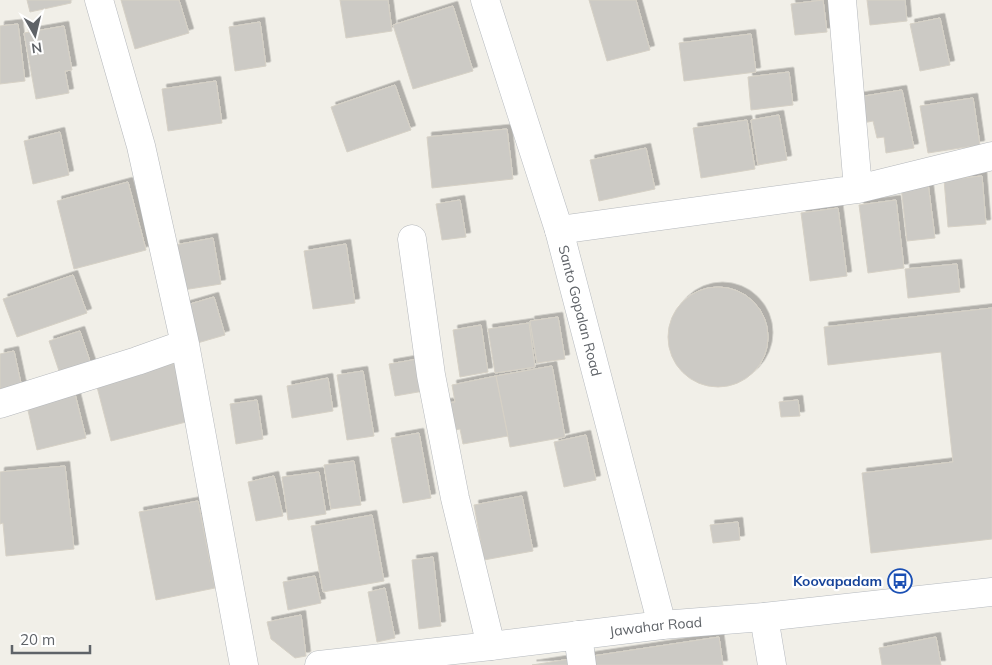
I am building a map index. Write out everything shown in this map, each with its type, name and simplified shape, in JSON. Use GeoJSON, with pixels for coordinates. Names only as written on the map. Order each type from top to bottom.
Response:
{"type":"FeatureCollection","features":[{"type":"Feature","properties":{"kind":"street"},"geometry":{"type":"LineString","coordinates":[[99,0],[141,146],[185,344],[244,665]]}},
{"type":"Feature","properties":{"kind":"street","name":"Santo Gopalan Road"},"geometry":{"type":"LineString","coordinates":[[485,0],[559,230],[662,625]]}},
{"type":"Feature","properties":{"kind":"street"},"geometry":{"type":"LineString","coordinates":[[842,0],[858,190]]}},
{"type":"Feature","properties":{"kind":"street"},"geometry":{"type":"LineString","coordinates":[[559,230],[858,190],[992,156]]}},
{"type":"Feature","properties":{"kind":"street"},"geometry":{"type":"LineString","coordinates":[[412,239],[430,375],[455,498],[491,646]]}},
{"type":"Feature","properties":{"kind":"street"},"geometry":{"type":"LineString","coordinates":[[0,404],[137,362],[185,344]]}},
{"type":"Feature","properties":{"kind":"street","name":"Jawahar Road"},"geometry":{"type":"LineString","coordinates":[[319,665],[662,625],[764,617],[992,592]]}},
{"type":"Feature","properties":{"kind":"street"},"geometry":{"type":"LineString","coordinates":[[764,617],[772,665]]}},
{"type":"Feature","properties":{"kind":"street"},"geometry":{"type":"LineString","coordinates":[[578,635],[582,665]]}},
{"type":"Feature","properties":{"kind":"building"},"geometry":{"type":"Polygon","coordinates":[[[27,0],[71,0],[71,3],[30,12],[27,0]]]}},
{"type":"Feature","properties":{"kind":"building"},"geometry":{"type":"Polygon","coordinates":[[[121,0],[179,0],[189,33],[135,49],[121,0]]]}},
{"type":"Feature","properties":{"kind":"building"},"geometry":{"type":"Polygon","coordinates":[[[340,0],[388,0],[392,31],[346,38],[340,0]]]}},
{"type":"Feature","properties":{"kind":"building"},"geometry":{"type":"Polygon","coordinates":[[[589,0],[636,0],[650,50],[607,61],[589,0]]]}},
{"type":"Feature","properties":{"kind":"building"},"geometry":{"type":"Polygon","coordinates":[[[823,0],[827,32],[795,35],[791,4],[823,0]]]}},
{"type":"Feature","properties":{"kind":"building"},"geometry":{"type":"Polygon","coordinates":[[[867,0],[905,0],[907,21],[870,25],[867,0]]]}},
{"type":"Feature","properties":{"kind":"building"},"geometry":{"type":"Polygon","coordinates":[[[453,6],[473,71],[413,89],[393,25],[453,6]]]}},
{"type":"Feature","properties":{"kind":"building"},"geometry":{"type":"Polygon","coordinates":[[[940,18],[950,65],[920,71],[910,24],[940,18]]]}},
{"type":"Feature","properties":{"kind":"building"},"geometry":{"type":"Polygon","coordinates":[[[260,22],[266,66],[235,71],[229,27],[260,22]]]}},
{"type":"Feature","properties":{"kind":"building"},"geometry":{"type":"Polygon","coordinates":[[[18,24],[25,81],[0,84],[0,26],[18,24]]]}},
{"type":"Feature","properties":{"kind":"building"},"geometry":{"type":"Polygon","coordinates":[[[64,26],[72,70],[65,71],[69,93],[36,99],[24,33],[64,26]]]}},
{"type":"Feature","properties":{"kind":"building"},"geometry":{"type":"Polygon","coordinates":[[[751,34],[756,72],[684,81],[679,43],[751,34]]]}},
{"type":"Feature","properties":{"kind":"building"},"geometry":{"type":"Polygon","coordinates":[[[789,72],[793,105],[751,110],[748,77],[789,72]]]}},
{"type":"Feature","properties":{"kind":"building"},"geometry":{"type":"Polygon","coordinates":[[[216,81],[222,123],[168,131],[162,89],[216,81]]]}},
{"type":"Feature","properties":{"kind":"building"},"geometry":{"type":"Polygon","coordinates":[[[395,85],[411,130],[347,152],[331,107],[395,85]]]}},
{"type":"Feature","properties":{"kind":"building"},"geometry":{"type":"Polygon","coordinates":[[[902,90],[914,148],[886,153],[884,137],[877,138],[873,121],[863,123],[858,97],[902,90]]]}},
{"type":"Feature","properties":{"kind":"building"},"geometry":{"type":"Polygon","coordinates":[[[973,98],[980,145],[928,153],[920,106],[973,98]]]}},
{"type":"Feature","properties":{"kind":"building"},"geometry":{"type":"Polygon","coordinates":[[[779,115],[787,160],[758,165],[751,120],[779,115]]]}},
{"type":"Feature","properties":{"kind":"building"},"geometry":{"type":"Polygon","coordinates":[[[747,120],[755,169],[701,178],[693,128],[747,120]]]}},
{"type":"Feature","properties":{"kind":"building"},"geometry":{"type":"Polygon","coordinates":[[[507,129],[513,179],[432,188],[427,137],[507,129]]]}},
{"type":"Feature","properties":{"kind":"building"},"geometry":{"type":"Polygon","coordinates":[[[60,132],[69,175],[33,184],[24,141],[60,132]]]}},
{"type":"Feature","properties":{"kind":"building"},"geometry":{"type":"Polygon","coordinates":[[[646,148],[655,189],[599,201],[590,160],[646,148]]]}},
{"type":"Feature","properties":{"kind":"building"},"geometry":{"type":"Polygon","coordinates":[[[982,176],[986,224],[948,227],[944,180],[982,176]]]}},
{"type":"Feature","properties":{"kind":"building"},"geometry":{"type":"Polygon","coordinates":[[[128,182],[146,250],[74,269],[57,201],[128,182]]]}},
{"type":"Feature","properties":{"kind":"building"},"geometry":{"type":"Polygon","coordinates":[[[928,183],[935,238],[907,241],[901,186],[928,183]]]}},
{"type":"Feature","properties":{"kind":"building"},"geometry":{"type":"Polygon","coordinates":[[[460,200],[466,237],[442,240],[436,204],[460,200]]]}},
{"type":"Feature","properties":{"kind":"building"},"geometry":{"type":"Polygon","coordinates":[[[896,200],[904,268],[868,273],[859,205],[896,200]]]}},
{"type":"Feature","properties":{"kind":"building"},"geometry":{"type":"Polygon","coordinates":[[[838,208],[847,276],[810,281],[801,213],[838,208]]]}},
{"type":"Feature","properties":{"kind":"building"},"geometry":{"type":"Polygon","coordinates":[[[213,238],[221,284],[183,290],[175,245],[213,238]]]}},
{"type":"Feature","properties":{"kind":"building"},"geometry":{"type":"Polygon","coordinates":[[[346,244],[355,303],[313,309],[304,251],[346,244]]]}},
{"type":"Feature","properties":{"kind":"building"},"geometry":{"type":"Polygon","coordinates":[[[957,264],[960,292],[908,298],[905,269],[957,264]]]}},
{"type":"Feature","properties":{"kind":"building"},"geometry":{"type":"Polygon","coordinates":[[[73,275],[87,313],[17,337],[3,299],[73,275]]]}},
{"type":"Feature","properties":{"kind":"building"},"geometry":{"type":"Polygon","coordinates":[[[718,287],[737,291],[753,302],[764,318],[768,337],[764,356],[753,372],[737,383],[718,387],[699,383],[683,372],[672,356],[668,337],[672,318],[683,302],[699,291],[718,287]]]}},
{"type":"Feature","properties":{"kind":"building"},"geometry":{"type":"Polygon","coordinates":[[[214,297],[225,335],[194,344],[183,306],[214,297]]]}},
{"type":"Feature","properties":{"kind":"building"},"geometry":{"type":"Polygon","coordinates":[[[992,308],[992,539],[871,553],[862,473],[953,462],[941,352],[828,365],[824,327],[992,308]]]}},
{"type":"Feature","properties":{"kind":"building"},"geometry":{"type":"Polygon","coordinates":[[[558,317],[565,359],[537,363],[530,321],[558,317]]]}},
{"type":"Feature","properties":{"kind":"building"},"geometry":{"type":"Polygon","coordinates":[[[529,323],[535,367],[495,373],[488,329],[529,323]]]}},
{"type":"Feature","properties":{"kind":"building"},"geometry":{"type":"Polygon","coordinates":[[[481,325],[488,372],[460,377],[453,330],[481,325]]]}},
{"type":"Feature","properties":{"kind":"building"},"geometry":{"type":"Polygon","coordinates":[[[80,331],[93,370],[62,380],[49,341],[80,331]]]}},
{"type":"Feature","properties":{"kind":"building"},"geometry":{"type":"Polygon","coordinates":[[[14,351],[22,388],[0,393],[0,354],[14,351]]]}},
{"type":"Feature","properties":{"kind":"building"},"geometry":{"type":"Polygon","coordinates":[[[418,359],[424,391],[395,396],[389,364],[418,359]]]}},
{"type":"Feature","properties":{"kind":"building"},"geometry":{"type":"Polygon","coordinates":[[[179,362],[194,420],[111,441],[96,383],[179,362]]]}},
{"type":"Feature","properties":{"kind":"building"},"geometry":{"type":"Polygon","coordinates":[[[552,366],[565,437],[510,447],[496,376],[552,366]]]}},
{"type":"Feature","properties":{"kind":"building"},"geometry":{"type":"Polygon","coordinates":[[[363,371],[374,436],[347,440],[337,375],[363,371]]]}},
{"type":"Feature","properties":{"kind":"building"},"geometry":{"type":"Polygon","coordinates":[[[496,376],[508,436],[463,444],[460,429],[445,432],[440,404],[455,402],[452,385],[496,376]]]}},
{"type":"Feature","properties":{"kind":"building"},"geometry":{"type":"Polygon","coordinates":[[[328,378],[333,411],[292,418],[287,386],[328,378]]]}},
{"type":"Feature","properties":{"kind":"building"},"geometry":{"type":"Polygon","coordinates":[[[75,394],[86,438],[37,450],[27,406],[75,394]]]}},
{"type":"Feature","properties":{"kind":"building"},"geometry":{"type":"Polygon","coordinates":[[[257,400],[263,439],[236,444],[230,404],[257,400]]]}},
{"type":"Feature","properties":{"kind":"building"},"geometry":{"type":"Polygon","coordinates":[[[798,400],[800,416],[781,417],[779,402],[798,400]]]}},
{"type":"Feature","properties":{"kind":"building"},"geometry":{"type":"Polygon","coordinates":[[[419,433],[431,498],[403,503],[391,438],[419,433]]]}},
{"type":"Feature","properties":{"kind":"building"},"geometry":{"type":"Polygon","coordinates":[[[586,435],[596,480],[564,487],[554,442],[586,435]]]}},
{"type":"Feature","properties":{"kind":"building"},"geometry":{"type":"Polygon","coordinates":[[[354,461],[361,505],[331,509],[324,465],[354,461]]]}},
{"type":"Feature","properties":{"kind":"building"},"geometry":{"type":"Polygon","coordinates":[[[65,466],[74,549],[6,556],[3,523],[0,524],[0,472],[65,466]]]}},
{"type":"Feature","properties":{"kind":"building"},"geometry":{"type":"Polygon","coordinates":[[[319,472],[326,514],[288,520],[282,477],[319,472]]]}},
{"type":"Feature","properties":{"kind":"building"},"geometry":{"type":"Polygon","coordinates":[[[274,476],[283,516],[256,521],[248,482],[274,476]]]}},
{"type":"Feature","properties":{"kind":"building"},"geometry":{"type":"Polygon","coordinates":[[[522,496],[533,551],[484,560],[474,505],[522,496]]]}},
{"type":"Feature","properties":{"kind":"building"},"geometry":{"type":"Polygon","coordinates":[[[198,501],[215,588],[156,600],[139,512],[198,501]]]}},
{"type":"Feature","properties":{"kind":"building"},"geometry":{"type":"Polygon","coordinates":[[[372,515],[384,581],[323,592],[311,526],[372,515]]]}},
{"type":"Feature","properties":{"kind":"building"},"geometry":{"type":"Polygon","coordinates":[[[738,522],[740,540],[713,543],[710,525],[738,522]]]}},
{"type":"Feature","properties":{"kind":"building"},"geometry":{"type":"Polygon","coordinates":[[[433,557],[441,626],[419,629],[412,560],[433,557]]]}},
{"type":"Feature","properties":{"kind":"building"},"geometry":{"type":"Polygon","coordinates":[[[315,576],[321,603],[288,610],[283,582],[315,576]]]}},
{"type":"Feature","properties":{"kind":"building"},"geometry":{"type":"Polygon","coordinates":[[[385,588],[395,638],[377,642],[368,592],[385,588]]]}},
{"type":"Feature","properties":{"kind":"building"},"geometry":{"type":"Polygon","coordinates":[[[301,615],[306,656],[295,658],[271,639],[267,622],[301,615]]]}},
{"type":"Feature","properties":{"kind":"building"},"geometry":{"type":"Polygon","coordinates":[[[719,637],[723,665],[587,665],[586,657],[719,637]]]}},
{"type":"Feature","properties":{"kind":"building"},"geometry":{"type":"Polygon","coordinates":[[[936,637],[941,665],[882,665],[879,648],[936,637]]]}},
{"type":"Feature","properties":{"kind":"building"},"geometry":{"type":"Polygon","coordinates":[[[570,659],[571,665],[532,665],[570,659]]]}},
{"type":"Feature","properties":{"kind":"place","name":"Koovapadam"},"geometry":{"type":"Point","coordinates":[900,581]}}]}
